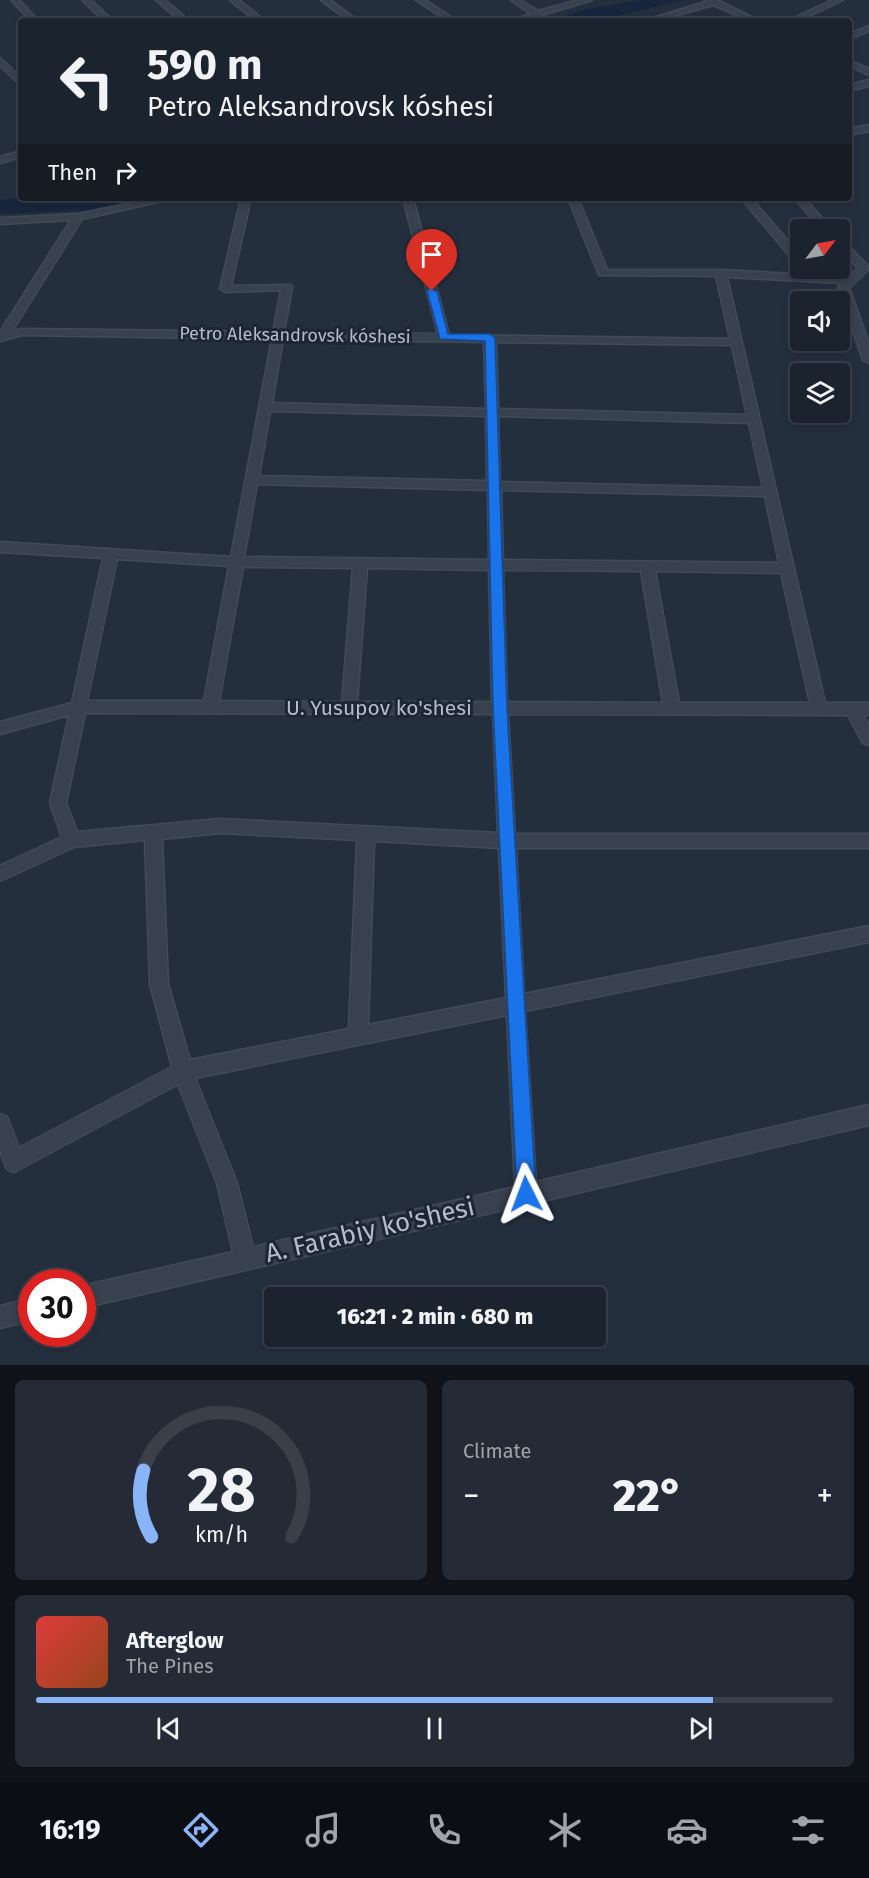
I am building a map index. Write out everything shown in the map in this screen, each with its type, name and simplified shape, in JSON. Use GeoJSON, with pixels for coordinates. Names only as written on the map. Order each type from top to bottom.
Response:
{"type":"FeatureCollection","features":[{"type":"Feature","properties":{"kind":"street"},"geometry":{"type":"LineString","coordinates":[[15,0],[32,18]]}},
{"type":"Feature","properties":{"kind":"street"},"geometry":{"type":"LineString","coordinates":[[86,0],[106,18]]}},
{"type":"Feature","properties":{"kind":"street"},"geometry":{"type":"LineString","coordinates":[[160,0],[181,18]]}},
{"type":"Feature","properties":{"kind":"street"},"geometry":{"type":"LineString","coordinates":[[234,0],[257,18]]}},
{"type":"Feature","properties":{"kind":"street"},"geometry":{"type":"LineString","coordinates":[[325,0],[350,18]]}},
{"type":"Feature","properties":{"kind":"street"},"geometry":{"type":"LineString","coordinates":[[420,0],[448,18]]}},
{"type":"Feature","properties":{"kind":"street"},"geometry":{"type":"LineString","coordinates":[[515,0],[537,14]]}},
{"type":"Feature","properties":{"kind":"street"},"geometry":{"type":"LineString","coordinates":[[523,18],[588,0]]}},
{"type":"Feature","properties":{"kind":"street"},"geometry":{"type":"LineString","coordinates":[[798,18],[839,0]]}},
{"type":"Feature","properties":{"kind":"street"},"geometry":{"type":"LineString","coordinates":[[658,18],[715,3],[735,1]]}},
{"type":"Feature","properties":{"kind":"street"},"geometry":{"type":"LineString","coordinates":[[715,3],[749,18]]}},
{"type":"Feature","properties":{"kind":"street"},"geometry":{"type":"LineString","coordinates":[[852,36],[869,28]]}},
{"type":"Feature","properties":{"kind":"street"},"geometry":{"type":"LineString","coordinates":[[0,60],[18,80]]}},
{"type":"Feature","properties":{"kind":"street"},"geometry":{"type":"LineString","coordinates":[[853,64],[869,64]]}},
{"type":"Feature","properties":{"kind":"street"},"geometry":{"type":"LineString","coordinates":[[853,64],[869,72]]}},
{"type":"Feature","properties":{"kind":"street"},"geometry":{"type":"LineString","coordinates":[[852,87],[869,83]]}},
{"type":"Feature","properties":{"kind":"street"},"geometry":{"type":"LineString","coordinates":[[852,131],[869,128]]}},
{"type":"Feature","properties":{"kind":"street"},"geometry":{"type":"LineString","coordinates":[[0,160],[18,155]]}},
{"type":"Feature","properties":{"kind":"street"},"geometry":{"type":"LineString","coordinates":[[0,221],[78,217],[156,201]]}},
{"type":"Feature","properties":{"kind":"street"},"geometry":{"type":"LineString","coordinates":[[210,708],[287,287],[225,289],[245,201]]}},
{"type":"Feature","properties":{"kind":"street"},"geometry":{"type":"LineString","coordinates":[[409,201],[444,337]]}},
{"type":"Feature","properties":{"kind":"street"},"geometry":{"type":"LineString","coordinates":[[574,201],[603,273],[721,273],[790,277]]}},
{"type":"Feature","properties":{"kind":"street"},"geometry":{"type":"LineString","coordinates":[[749,201],[790,250]]}},
{"type":"Feature","properties":{"kind":"street"},"geometry":{"type":"LineString","coordinates":[[802,201],[818,219]]}},
{"type":"Feature","properties":{"kind":"street"},"geometry":{"type":"LineString","coordinates":[[1,338],[78,217]]}},
{"type":"Feature","properties":{"kind":"street"},"geometry":{"type":"LineString","coordinates":[[850,253],[864,268],[843,287],[869,360]]}},
{"type":"Feature","properties":{"kind":"street"},"geometry":{"type":"LineString","coordinates":[[721,273],[819,709]]}},
{"type":"Feature","properties":{"kind":"street"},"geometry":{"type":"LineString","coordinates":[[826,279],[850,280]]}},
{"type":"Feature","properties":{"kind":"street","name":"Petro Aleksandrovsk kóshesi"},"geometry":{"type":"LineString","coordinates":[[1,338],[22,332],[735,342]]}},
{"type":"Feature","properties":{"kind":"street"},"geometry":{"type":"LineString","coordinates":[[490,338],[500,708],[526,1194]]}},
{"type":"Feature","properties":{"kind":"street"},"geometry":{"type":"LineString","coordinates":[[266,407],[753,419]]}},
{"type":"Feature","properties":{"kind":"street"},"geometry":{"type":"LineString","coordinates":[[253,480],[769,492]]}},
{"type":"Feature","properties":{"kind":"street"},"geometry":{"type":"LineString","coordinates":[[0,547],[237,562],[787,568]]}},
{"type":"Feature","properties":{"kind":"street"},"geometry":{"type":"LineString","coordinates":[[72,840],[58,803],[111,554]]}},
{"type":"Feature","properties":{"kind":"street"},"geometry":{"type":"LineString","coordinates":[[349,708],[360,564]]}},
{"type":"Feature","properties":{"kind":"street"},"geometry":{"type":"LineString","coordinates":[[647,567],[672,708]]}},
{"type":"Feature","properties":{"kind":"street","name":"U. Yusupov ko'shesi"},"geometry":{"type":"LineString","coordinates":[[0,728],[78,707],[869,709]]}},
{"type":"Feature","properties":{"kind":"street"},"geometry":{"type":"LineString","coordinates":[[852,709],[869,739]]}},
{"type":"Feature","properties":{"kind":"street"},"geometry":{"type":"LineString","coordinates":[[0,874],[72,840],[220,826],[508,841],[869,841]]}},
{"type":"Feature","properties":{"kind":"street"},"geometry":{"type":"LineString","coordinates":[[153,832],[159,984],[183,1071],[227,1183],[245,1259]]}},
{"type":"Feature","properties":{"kind":"street"},"geometry":{"type":"LineString","coordinates":[[358,1037],[366,834]]}},
{"type":"Feature","properties":{"kind":"street"},"geometry":{"type":"LineString","coordinates":[[0,1124],[14,1162],[183,1071],[869,934]]}},
{"type":"Feature","properties":{"kind":"street","name":"A. Farabiy ko'shesi"},"geometry":{"type":"LineString","coordinates":[[96,1295],[869,1116]]}},
{"type":"Feature","properties":{"kind":"street"},"geometry":{"type":"LineString","coordinates":[[0,1317],[18,1313]]}},
{"type":"Feature","properties":{"kind":"water"},"geometry":{"type":"Polygon","coordinates":[[[640,0],[684,0],[609,18],[559,18],[586,9],[640,0]]]}},
{"type":"Feature","properties":{"kind":"water"},"geometry":{"type":"Polygon","coordinates":[[[0,200],[130,201],[91,210],[0,214],[0,200]]]}},
{"type":"Feature","properties":{"kind":"route"},"geometry":{"type":"LineString","coordinates":[[432,291],[444,337],[490,338],[500,708],[526,1194]]}}]}
